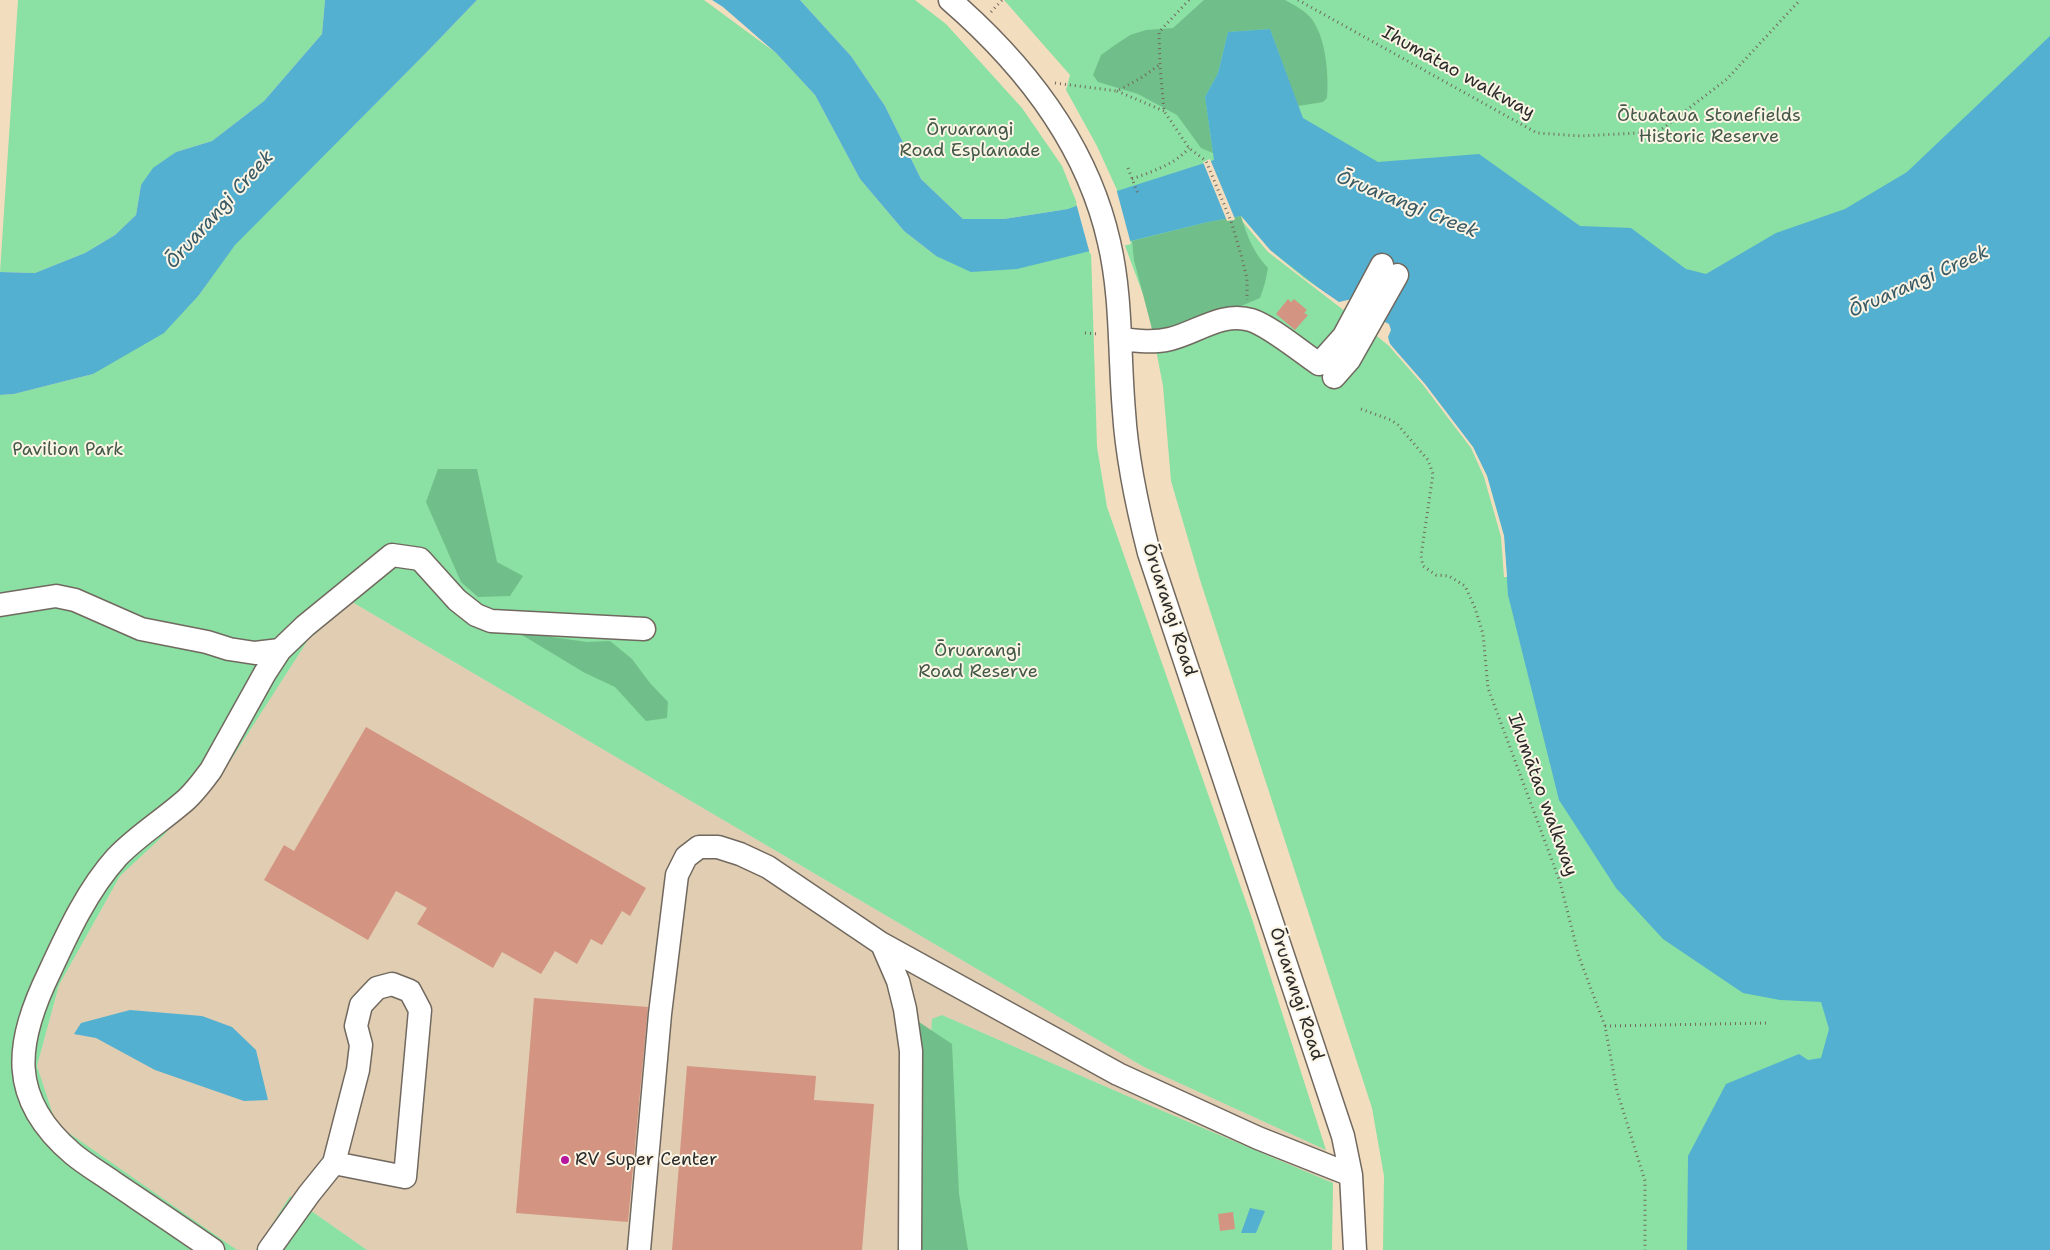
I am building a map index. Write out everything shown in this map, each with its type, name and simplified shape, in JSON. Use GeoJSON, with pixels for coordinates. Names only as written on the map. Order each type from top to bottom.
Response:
{"type":"FeatureCollection","features":[{"type":"Feature","properties":{"kind":"street","name":"Ōruarangi Road"},"geometry":{"type":"LineString","coordinates":[[950,0],[1008,57],[1060,121],[1090,180],[1103,216],[1114,266],[1128,460],[1149,553],[1340,1127],[1352,1175],[1355,1250]]}},
{"type":"Feature","properties":{"kind":"street"},"geometry":{"type":"LineString","coordinates":[[1120,339],[1164,341],[1233,318],[1245,319],[1260,324],[1326,371],[1344,336],[1390,270]]}},
{"type":"Feature","properties":{"kind":"street"},"geometry":{"type":"LineString","coordinates":[[213,1250],[73,1154],[44,1126],[32,1106],[26,1089],[23,1063],[24,1039],[32,1014],[62,945],[96,886],[116,858],[138,837],[183,803],[200,785],[211,770],[265,673],[280,650],[392,555],[420,559],[457,600],[476,615],[491,621],[644,629]]}},
{"type":"Feature","properties":{"kind":"street"},"geometry":{"type":"LineString","coordinates":[[0,605],[56,596],[75,600],[141,629],[255,653],[280,650]]}},
{"type":"Feature","properties":{"kind":"street"},"geometry":{"type":"LineString","coordinates":[[639,1250],[660,1014],[677,875],[686,857],[698,847],[718,846],[740,854],[768,868],[882,944],[1118,1074],[1258,1138],[1352,1175]]}},
{"type":"Feature","properties":{"kind":"street"},"geometry":{"type":"LineString","coordinates":[[882,944],[898,981],[905,1010],[911,1051],[910,1250]]}},
{"type":"Feature","properties":{"kind":"street"},"geometry":{"type":"LineString","coordinates":[[270,1250],[309,1194],[334,1163],[358,1070],[361,1045],[356,1026],[362,1005],[377,988],[392,984],[410,991],[420,1010],[405,1177],[334,1163]]}},
{"type":"Feature","properties":{"kind":"path"},"geometry":{"type":"LineString","coordinates":[[989,15],[1002,0]]}},
{"type":"Feature","properties":{"kind":"path"},"geometry":{"type":"LineString","coordinates":[[1189,0],[1159,32],[1164,110],[1189,148],[1206,161],[1231,221],[1246,278],[1247,304],[1260,324]]}},
{"type":"Feature","properties":{"kind":"path","name":"Ihumātao walkway"},"geometry":{"type":"LineString","coordinates":[[1298,0],[1537,132],[1581,136],[1658,132],[1727,79],[1800,0]]}},
{"type":"Feature","properties":{"kind":"path"},"geometry":{"type":"LineString","coordinates":[[1116,91],[1141,78],[1160,65]]}},
{"type":"Feature","properties":{"kind":"path"},"geometry":{"type":"LineString","coordinates":[[1051,83],[1116,91],[1164,110]]}},
{"type":"Feature","properties":{"kind":"path"},"geometry":{"type":"LineString","coordinates":[[1132,179],[1164,167],[1181,158],[1189,148]]}},
{"type":"Feature","properties":{"kind":"path"},"geometry":{"type":"LineString","coordinates":[[1128,168],[1138,194]]}},
{"type":"Feature","properties":{"kind":"path","name":"Ihumātao walkway"},"geometry":{"type":"LineString","coordinates":[[1361,409],[1391,420],[1398,425],[1428,460],[1433,474],[1421,556],[1423,566],[1436,575],[1450,576],[1465,586],[1475,608],[1483,634],[1488,688],[1560,882],[1580,957],[1604,1026],[1617,1091],[1645,1181],[1645,1250]]}},
{"type":"Feature","properties":{"kind":"path"},"geometry":{"type":"LineString","coordinates":[[1604,1026],[1767,1023]]}},
{"type":"Feature","properties":{"kind":"shaded area"},"geometry":{"type":"Polygon","coordinates":[[[352,602],[1144,1067],[1326,1150],[1333,1183],[942,1015],[935,1250],[367,1250],[290,1196],[256,1250],[237,1250],[55,1124],[37,1066],[59,985],[120,876],[163,836],[227,766],[308,640],[352,602]]]}},
{"type":"Feature","properties":{"kind":"green space"},"geometry":{"type":"Polygon","coordinates":[[[18,0],[325,0],[322,34],[264,101],[212,141],[176,152],[141,185],[136,215],[115,235],[85,253],[35,273],[0,272],[18,0]]]}},
{"type":"Feature","properties":{"kind":"green space"},"geometry":{"type":"Polygon","coordinates":[[[477,0],[704,0],[776,53],[815,95],[860,179],[904,231],[936,256],[1068,209],[1004,219],[963,219],[921,179],[885,106],[851,56],[800,0],[915,0],[946,24],[1022,108],[1062,166],[1078,206],[1117,190],[1097,146],[1066,90],[1070,75],[1004,0],[2050,0],[2050,1250],[1383,1250],[1384,1176],[1372,1108],[1201,583],[1171,481],[1163,386],[1151,324],[1144,297],[1124,243],[1091,251],[1097,447],[1107,507],[1252,919],[1326,1150],[1144,1067],[352,602],[308,640],[227,766],[163,836],[120,876],[59,985],[37,1066],[56,1124],[237,1250],[0,1250],[0,395],[14,394],[93,374],[199,295],[234,245],[477,0]]]}},
{"type":"Feature","properties":{"kind":"green space"},"geometry":{"type":"Polygon","coordinates":[[[1204,0],[1285,0],[1299,8],[1311,18],[1320,35],[1327,68],[1327,98],[1323,102],[1298,106],[1270,29],[1228,32],[1218,73],[1205,97],[1213,153],[1201,148],[1177,115],[1138,94],[1098,82],[1093,75],[1101,55],[1130,35],[1146,30],[1173,28],[1204,0]]]}},
{"type":"Feature","properties":{"kind":"green space"},"geometry":{"type":"Polygon","coordinates":[[[1241,216],[1251,244],[1268,268],[1260,298],[1234,309],[1159,332],[1152,329],[1134,260],[1132,241],[1208,222],[1241,216]]]}},
{"type":"Feature","properties":{"kind":"green space"},"geometry":{"type":"Polygon","coordinates":[[[438,469],[477,469],[497,562],[523,576],[510,596],[478,597],[461,582],[426,502],[438,469]]]}},
{"type":"Feature","properties":{"kind":"green space"},"geometry":{"type":"Polygon","coordinates":[[[517,632],[587,642],[610,641],[632,659],[650,683],[668,702],[667,718],[646,721],[615,687],[585,673],[517,632]]]}},
{"type":"Feature","properties":{"kind":"green space"},"geometry":{"type":"Polygon","coordinates":[[[942,1015],[1333,1183],[1332,1250],[935,1250],[928,1089],[932,1019],[942,1015]]]}},
{"type":"Feature","properties":{"kind":"green space"},"geometry":{"type":"Polygon","coordinates":[[[919,1022],[952,1044],[959,1194],[968,1250],[921,1250],[919,1022]]]}},
{"type":"Feature","properties":{"kind":"green space"},"geometry":{"type":"Polygon","coordinates":[[[290,1196],[367,1250],[256,1250],[290,1196]]]}},
{"type":"Feature","properties":{"kind":"water","name":"Ōruarangi Creek"},"geometry":{"type":"Polygon","coordinates":[[[325,0],[477,0],[235,245],[199,295],[164,333],[93,374],[14,394],[0,395],[0,272],[35,273],[85,253],[115,235],[136,215],[141,185],[153,168],[176,152],[212,141],[264,101],[322,34],[325,0]]]}},
{"type":"Feature","properties":{"kind":"water","name":"Ōruarangi Creek"},"geometry":{"type":"Polygon","coordinates":[[[712,0],[800,0],[851,56],[885,106],[921,179],[963,219],[1004,219],[1068,209],[1214,160],[1205,97],[1218,73],[1228,32],[1270,29],[1303,118],[1378,162],[1479,154],[1580,226],[1631,228],[1686,269],[1706,274],[1776,233],[1845,209],[1907,172],[2050,36],[2050,1250],[1687,1250],[1688,1156],[1726,1084],[1799,1054],[1808,1060],[1821,1058],[1829,1029],[1821,1002],[1780,1000],[1743,993],[1663,939],[1616,888],[1559,800],[1508,595],[1504,536],[1487,476],[1473,447],[1390,344],[1270,250],[1241,216],[1208,222],[1017,269],[971,272],[936,256],[904,231],[860,179],[815,95],[776,53],[723,7],[712,0]]]}},
{"type":"Feature","properties":{"kind":"water"},"geometry":{"type":"Polygon","coordinates":[[[130,1010],[202,1016],[232,1027],[256,1050],[268,1100],[244,1101],[155,1070],[96,1038],[74,1034],[81,1023],[130,1010]]]}},
{"type":"Feature","properties":{"kind":"water"},"geometry":{"type":"Polygon","coordinates":[[[1250,1208],[1265,1211],[1256,1233],[1241,1233],[1250,1208]]]}},
{"type":"Feature","properties":{"kind":"pier"},"geometry":{"type":"Polygon","coordinates":[[[1210,159],[1234,220],[1227,221],[1203,162],[1210,159]]]}},
{"type":"Feature","properties":{"kind":"pier"},"geometry":{"type":"Polygon","coordinates":[[[1116,188],[1131,244],[1090,254],[1076,203],[1116,188]]]}},
{"type":"Feature","properties":{"kind":"pier"},"geometry":{"type":"Polygon","coordinates":[[[1241,216],[1270,250],[1304,278],[1339,302],[1352,299],[1350,315],[1268,252],[1243,222],[1241,216]]]}},
{"type":"Feature","properties":{"kind":"pier"},"geometry":{"type":"Polygon","coordinates":[[[1383,321],[1389,324],[1391,330],[1388,337],[1390,344],[1425,384],[1473,447],[1487,476],[1504,536],[1507,577],[1504,577],[1501,537],[1484,477],[1471,448],[1423,385],[1389,346],[1372,332],[1383,321]]]}},
{"type":"Feature","properties":{"kind":"building"},"geometry":{"type":"Polygon","coordinates":[[[1288,299],[1291,302],[1294,299],[1307,310],[1304,313],[1308,315],[1295,330],[1276,314],[1288,299]]]}},
{"type":"Feature","properties":{"kind":"building"},"geometry":{"type":"Polygon","coordinates":[[[366,727],[646,888],[630,916],[622,911],[602,945],[591,939],[577,964],[555,951],[541,974],[502,952],[493,968],[417,924],[427,908],[396,891],[368,940],[264,880],[284,845],[294,851],[366,727]]]}},
{"type":"Feature","properties":{"kind":"building"},"geometry":{"type":"Polygon","coordinates":[[[534,998],[648,1007],[628,1222],[516,1213],[534,998]]]}},
{"type":"Feature","properties":{"kind":"building"},"geometry":{"type":"Polygon","coordinates":[[[687,1066],[816,1076],[814,1100],[874,1104],[862,1250],[672,1250],[687,1066]]]}},
{"type":"Feature","properties":{"kind":"building"},"geometry":{"type":"Polygon","coordinates":[[[1233,1212],[1235,1229],[1220,1231],[1218,1214],[1233,1212]]]}},
{"type":"Feature","properties":{"kind":"place","name":"RV Super Center"},"geometry":{"type":"Point","coordinates":[565,1160]}},
{"type":"Feature","properties":{"kind":"park label","name":"Ōtuataua Stonefields Historic Reserve"},"geometry":{"type":"Point","coordinates":[1709,126]}},
{"type":"Feature","properties":{"kind":"park label","name":"Ōruarangi Road Esplanade"},"geometry":{"type":"Point","coordinates":[970,140]}},
{"type":"Feature","properties":{"kind":"park label","name":"Pavilion Park"},"geometry":{"type":"Point","coordinates":[68,450]}},
{"type":"Feature","properties":{"kind":"park label","name":"Ōruarangi Road Reserve"},"geometry":{"type":"Point","coordinates":[978,661]}}]}
